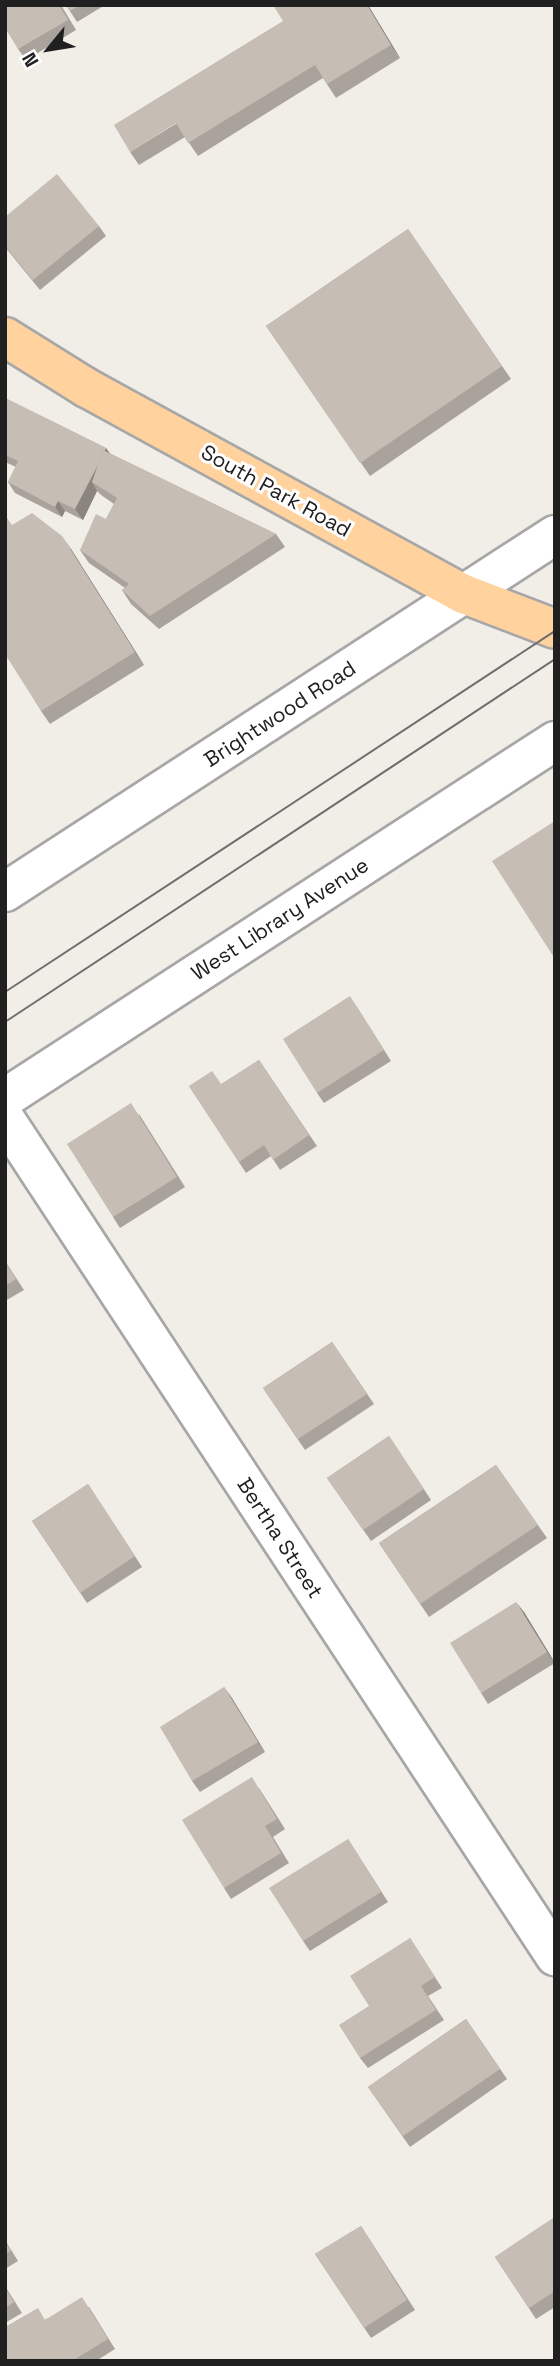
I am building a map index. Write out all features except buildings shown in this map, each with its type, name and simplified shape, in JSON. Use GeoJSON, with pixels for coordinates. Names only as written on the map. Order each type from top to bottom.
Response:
{"type":"FeatureCollection","features":[{"type":"Feature","properties":{"kind":"main road","name":"South Park Road"},"geometry":{"type":"LineString","coordinates":[[5,337],[87,388],[464,594],[555,628]]}},
{"type":"Feature","properties":{"kind":"street","name":"Brightwood Road"},"geometry":{"type":"LineString","coordinates":[[5,892],[555,535]]}},
{"type":"Feature","properties":{"kind":"street","name":"West Library Avenue"},"geometry":{"type":"LineString","coordinates":[[5,1098],[555,741]]}},
{"type":"Feature","properties":{"kind":"street","name":"Bertha Street"},"geometry":{"type":"LineString","coordinates":[[5,1119],[555,1956]]}},
{"type":"Feature","properties":{"kind":"tram line"},"geometry":{"type":"LineString","coordinates":[[5,992],[555,631]]}},
{"type":"Feature","properties":{"kind":"tram line"},"geometry":{"type":"LineString","coordinates":[[5,1022],[555,659]]}}]}
